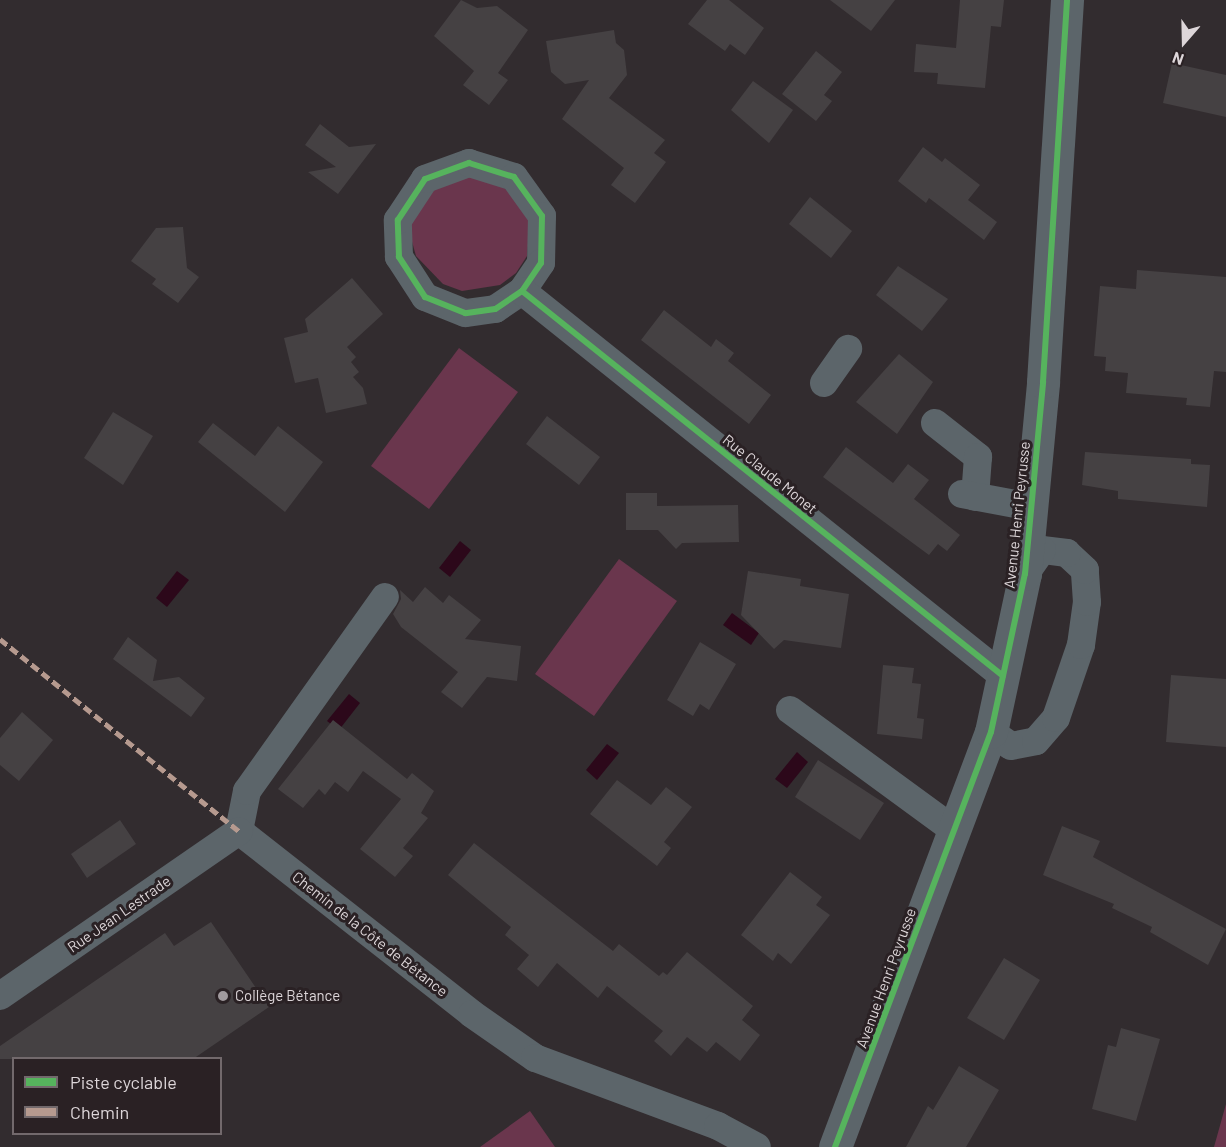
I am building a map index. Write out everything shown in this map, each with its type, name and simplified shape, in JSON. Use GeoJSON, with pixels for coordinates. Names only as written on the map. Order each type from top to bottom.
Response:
{"type":"FeatureCollection","features":[{"type":"Feature","properties":{"kind":"street","name":"Avenue Henri Peyrusse"},"geometry":{"type":"LineString","coordinates":[[835,1147],[991,732],[1025,574],[1043,382],[1067,0]]}},
{"type":"Feature","properties":{"kind":"street"},"geometry":{"type":"LineString","coordinates":[[469,163],[514,177],[543,216],[542,263],[522,291],[495,309],[465,313],[425,297],[399,257],[398,220],[425,179],[469,163]]}},
{"type":"Feature","properties":{"kind":"street","name":"Rue Claude Monet"},"geometry":{"type":"LineString","coordinates":[[522,291],[1003,676]]}},
{"type":"Feature","properties":{"kind":"street"},"geometry":{"type":"LineString","coordinates":[[824,383],[848,349]]}},
{"type":"Feature","properties":{"kind":"street"},"geometry":{"type":"LineString","coordinates":[[935,423],[978,457],[968,495],[1031,507]]}},
{"type":"Feature","properties":{"kind":"street","name":"Avenue Henri Peyrusse"},"geometry":{"type":"LineString","coordinates":[[991,732],[1011,746],[1036,741],[1056,718],[1081,645],[1087,602],[1084,570],[1067,553],[1042,550],[1025,574]]}},
{"type":"Feature","properties":{"kind":"street"},"geometry":{"type":"LineString","coordinates":[[239,831],[247,791],[385,597]]}},
{"type":"Feature","properties":{"kind":"street"},"geometry":{"type":"LineString","coordinates":[[790,710],[954,830]]}},
{"type":"Feature","properties":{"kind":"street","name":"Rue Jean Lestrade"},"geometry":{"type":"LineString","coordinates":[[0,996],[239,831]]}},
{"type":"Feature","properties":{"kind":"street","name":"Chemin de la Côte de Bétance"},"geometry":{"type":"LineString","coordinates":[[239,831],[472,1014],[535,1058],[718,1126],[757,1147]]}},
{"type":"Feature","properties":{"kind":"shaded area"},"geometry":{"type":"Polygon","coordinates":[[[489,172],[531,215],[527,256],[516,273],[500,285],[462,291],[443,284],[416,256],[411,238],[411,218],[431,185],[489,172]]]}},
{"type":"Feature","properties":{"kind":"shaded area"},"geometry":{"type":"Polygon","coordinates":[[[459,348],[518,392],[429,509],[371,466],[459,348]]]}},
{"type":"Feature","properties":{"kind":"shaded area"},"geometry":{"type":"Polygon","coordinates":[[[460,541],[471,550],[450,577],[439,568],[460,541]]]}},
{"type":"Feature","properties":{"kind":"shaded area"},"geometry":{"type":"Polygon","coordinates":[[[619,559],[677,601],[594,716],[535,674],[619,559]]]}},
{"type":"Feature","properties":{"kind":"shaded area"},"geometry":{"type":"Polygon","coordinates":[[[177,571],[189,580],[167,607],[156,598],[177,571]]]}},
{"type":"Feature","properties":{"kind":"shaded area"},"geometry":{"type":"Polygon","coordinates":[[[732,613],[759,633],[751,645],[723,625],[732,613]]]}},
{"type":"Feature","properties":{"kind":"shaded area"},"geometry":{"type":"Polygon","coordinates":[[[349,694],[360,703],[339,730],[327,721],[349,694]]]}},
{"type":"Feature","properties":{"kind":"shaded area"},"geometry":{"type":"Polygon","coordinates":[[[607,744],[619,753],[597,780],[586,770],[607,744]]]}},
{"type":"Feature","properties":{"kind":"shaded area"},"geometry":{"type":"Polygon","coordinates":[[[797,752],[808,762],[787,788],[775,779],[797,752]]]}},
{"type":"Feature","properties":{"kind":"shaded area"},"geometry":{"type":"Polygon","coordinates":[[[1226,1104],[1226,1147],[1214,1147],[1226,1104]]]}},
{"type":"Feature","properties":{"kind":"shaded area"},"geometry":{"type":"Polygon","coordinates":[[[530,1111],[555,1147],[480,1147],[530,1111]]]}},
{"type":"Feature","properties":{"kind":"building"},"geometry":{"type":"Polygon","coordinates":[[[461,0],[477,8],[497,6],[528,30],[498,73],[508,80],[489,105],[463,85],[474,71],[434,36],[461,0]]]}},
{"type":"Feature","properties":{"kind":"building"},"geometry":{"type":"Polygon","coordinates":[[[707,0],[729,0],[764,28],[745,55],[730,44],[725,51],[688,24],[707,0]]]}},
{"type":"Feature","properties":{"kind":"building"},"geometry":{"type":"Polygon","coordinates":[[[830,0],[895,0],[871,31],[830,0]]]}},
{"type":"Feature","properties":{"kind":"building"},"geometry":{"type":"Polygon","coordinates":[[[960,0],[1004,0],[1001,27],[991,26],[985,88],[937,84],[938,73],[914,72],[916,44],[956,48],[960,0]]]}},
{"type":"Feature","properties":{"kind":"building"},"geometry":{"type":"Polygon","coordinates":[[[614,30],[616,43],[624,50],[627,75],[609,98],[665,140],[654,153],[666,162],[635,203],[611,185],[624,168],[562,119],[589,80],[565,84],[551,72],[546,41],[614,30]]]}},
{"type":"Feature","properties":{"kind":"building"},"geometry":{"type":"Polygon","coordinates":[[[816,51],[842,72],[824,95],[832,101],[816,121],[782,94],[816,51]]]}},
{"type":"Feature","properties":{"kind":"building"},"geometry":{"type":"Polygon","coordinates":[[[1172,63],[1226,75],[1226,117],[1163,103],[1172,63]]]}},
{"type":"Feature","properties":{"kind":"building"},"geometry":{"type":"Polygon","coordinates":[[[753,81],[793,110],[769,143],[731,110],[753,81]]]}},
{"type":"Feature","properties":{"kind":"building"},"geometry":{"type":"Polygon","coordinates":[[[320,124],[349,147],[376,144],[338,194],[308,172],[336,167],[305,145],[320,124]]]}},
{"type":"Feature","properties":{"kind":"building"},"geometry":{"type":"Polygon","coordinates":[[[923,147],[942,162],[945,158],[980,185],[968,200],[997,222],[984,240],[929,198],[926,203],[898,181],[923,147]]]}},
{"type":"Feature","properties":{"kind":"building"},"geometry":{"type":"Polygon","coordinates":[[[810,197],[852,231],[831,258],[789,224],[810,197]]]}},
{"type":"Feature","properties":{"kind":"building"},"geometry":{"type":"Polygon","coordinates":[[[183,227],[187,268],[199,277],[178,303],[152,284],[156,279],[131,261],[156,228],[183,227]]]}},
{"type":"Feature","properties":{"kind":"building"},"geometry":{"type":"Polygon","coordinates":[[[898,266],[948,299],[922,331],[876,295],[898,266]]]}},
{"type":"Feature","properties":{"kind":"building"},"geometry":{"type":"Polygon","coordinates":[[[1137,270],[1226,277],[1226,372],[1214,371],[1210,407],[1186,405],[1187,398],[1126,393],[1128,373],[1105,371],[1106,357],[1094,356],[1100,286],[1136,289],[1137,270]]]}},
{"type":"Feature","properties":{"kind":"building"},"geometry":{"type":"Polygon","coordinates":[[[352,278],[383,314],[347,347],[356,357],[351,362],[359,372],[353,377],[363,388],[367,404],[326,413],[318,378],[295,383],[284,338],[308,332],[305,319],[352,278]]]}},
{"type":"Feature","properties":{"kind":"building"},"geometry":{"type":"Polygon","coordinates":[[[664,310],[711,347],[716,339],[734,353],[728,361],[771,395],[749,424],[641,340],[664,310]]]}},
{"type":"Feature","properties":{"kind":"building"},"geometry":{"type":"Polygon","coordinates":[[[899,354],[933,382],[897,434],[856,402],[899,354]]]}},
{"type":"Feature","properties":{"kind":"building"},"geometry":{"type":"Polygon","coordinates":[[[113,412],[153,436],[123,485],[84,458],[113,412]]]}},
{"type":"Feature","properties":{"kind":"building"},"geometry":{"type":"Polygon","coordinates":[[[547,416],[600,457],[579,485],[526,444],[547,416]]]}},
{"type":"Feature","properties":{"kind":"building"},"geometry":{"type":"Polygon","coordinates":[[[213,423],[255,456],[278,426],[323,462],[285,512],[198,442],[213,423]]]}},
{"type":"Feature","properties":{"kind":"building"},"geometry":{"type":"Polygon","coordinates":[[[846,447],[893,483],[908,464],[929,480],[914,499],[960,535],[947,551],[938,544],[929,555],[823,477],[846,447]]]}},
{"type":"Feature","properties":{"kind":"building"},"geometry":{"type":"Polygon","coordinates":[[[1085,452],[1191,459],[1191,464],[1210,465],[1207,507],[1118,499],[1118,491],[1082,485],[1085,452]]]}},
{"type":"Feature","properties":{"kind":"building"},"geometry":{"type":"Polygon","coordinates":[[[626,493],[657,493],[657,506],[738,505],[739,542],[682,543],[676,549],[658,530],[626,530],[626,493]]]}},
{"type":"Feature","properties":{"kind":"building"},"geometry":{"type":"Polygon","coordinates":[[[748,571],[801,579],[800,586],[849,594],[841,648],[784,640],[774,649],[741,615],[748,571]]]}},
{"type":"Feature","properties":{"kind":"building"},"geometry":{"type":"Polygon","coordinates":[[[425,587],[443,603],[449,595],[481,620],[465,639],[521,646],[517,681],[487,677],[462,708],[441,692],[458,672],[401,627],[393,614],[401,599],[400,590],[413,602],[425,587]]]}},
{"type":"Feature","properties":{"kind":"building"},"geometry":{"type":"Polygon","coordinates":[[[128,637],[157,660],[153,681],[179,677],[205,698],[191,717],[113,659],[128,637]]]}},
{"type":"Feature","properties":{"kind":"building"},"geometry":{"type":"Polygon","coordinates":[[[700,642],[736,664],[709,710],[700,704],[693,716],[667,700],[700,642]]]}},
{"type":"Feature","properties":{"kind":"building"},"geometry":{"type":"Polygon","coordinates":[[[883,665],[914,668],[912,683],[921,684],[917,718],[924,719],[922,739],[877,734],[883,665]]]}},
{"type":"Feature","properties":{"kind":"building"},"geometry":{"type":"Polygon","coordinates":[[[1171,675],[1226,679],[1226,747],[1166,742],[1171,675]]]}},
{"type":"Feature","properties":{"kind":"building"},"geometry":{"type":"Polygon","coordinates":[[[22,712],[53,740],[19,781],[0,765],[0,738],[22,712]]]}},
{"type":"Feature","properties":{"kind":"building"},"geometry":{"type":"Polygon","coordinates":[[[333,720],[407,779],[412,773],[434,791],[421,813],[428,818],[403,848],[413,856],[395,877],[360,849],[401,799],[363,771],[348,792],[335,782],[325,795],[319,789],[303,808],[278,789],[333,720]]]}},
{"type":"Feature","properties":{"kind":"building"},"geometry":{"type":"Polygon","coordinates":[[[818,760],[884,803],[860,840],[795,797],[818,760]]]}},
{"type":"Feature","properties":{"kind":"building"},"geometry":{"type":"Polygon","coordinates":[[[617,780],[651,805],[666,787],[692,807],[664,842],[671,848],[657,866],[590,814],[617,780]]]}},
{"type":"Feature","properties":{"kind":"building"},"geometry":{"type":"Polygon","coordinates":[[[120,820],[136,844],[87,878],[71,854],[120,820]]]}},
{"type":"Feature","properties":{"kind":"building"},"geometry":{"type":"Polygon","coordinates":[[[1062,826],[1100,841],[1093,857],[1226,929],[1208,965],[1150,932],[1152,927],[1112,908],[1114,904],[1043,875],[1062,826]]]}},
{"type":"Feature","properties":{"kind":"building"},"geometry":{"type":"Polygon","coordinates":[[[474,843],[613,951],[619,944],[659,976],[663,972],[667,975],[687,952],[753,1006],[742,1020],[760,1035],[740,1061],[716,1042],[707,1052],[687,1037],[671,1056],[654,1041],[663,1031],[607,986],[598,998],[557,963],[538,987],[517,969],[529,955],[505,935],[511,927],[448,875],[474,843]]]}},
{"type":"Feature","properties":{"kind":"building"},"geometry":{"type":"Polygon","coordinates":[[[790,872],[822,897],[816,905],[830,915],[791,964],[778,953],[773,961],[741,935],[790,872]]]}},
{"type":"Feature","properties":{"kind":"building"},"geometry":{"type":"Polygon","coordinates":[[[211,922],[269,1007],[196,1057],[12,1057],[12,1059],[0,1059],[0,1046],[165,933],[174,946],[211,922]]]}},
{"type":"Feature","properties":{"kind":"building"},"geometry":{"type":"Polygon","coordinates":[[[1004,958],[1040,980],[1004,1040],[967,1018],[1004,958]]]}},
{"type":"Feature","properties":{"kind":"building"},"geometry":{"type":"Polygon","coordinates":[[[1121,1028],[1160,1039],[1136,1121],[1092,1109],[1108,1045],[1116,1047],[1121,1028]]]}},
{"type":"Feature","properties":{"kind":"building"},"geometry":{"type":"Polygon","coordinates":[[[959,1066],[999,1090],[966,1147],[906,1147],[928,1106],[933,1110],[959,1066]]]}},
{"type":"Feature","properties":{"kind":"marked path"},"geometry":{"type":"LineString","coordinates":[[0,639],[239,831]]}},
{"type":"Feature","properties":{"kind":"cycle path"},"geometry":{"type":"LineString","coordinates":[[835,1147],[991,732],[1025,574],[1043,382],[1067,0]]}},
{"type":"Feature","properties":{"kind":"cycle path"},"geometry":{"type":"LineString","coordinates":[[522,291],[495,309],[465,313],[425,297],[399,257],[398,220],[425,179],[469,163],[514,177],[542,216],[541,263],[522,291],[1003,676]]}},
{"type":"Feature","properties":{"kind":"place","name":"Collège Bétance"},"geometry":{"type":"Point","coordinates":[223,996]}}]}
